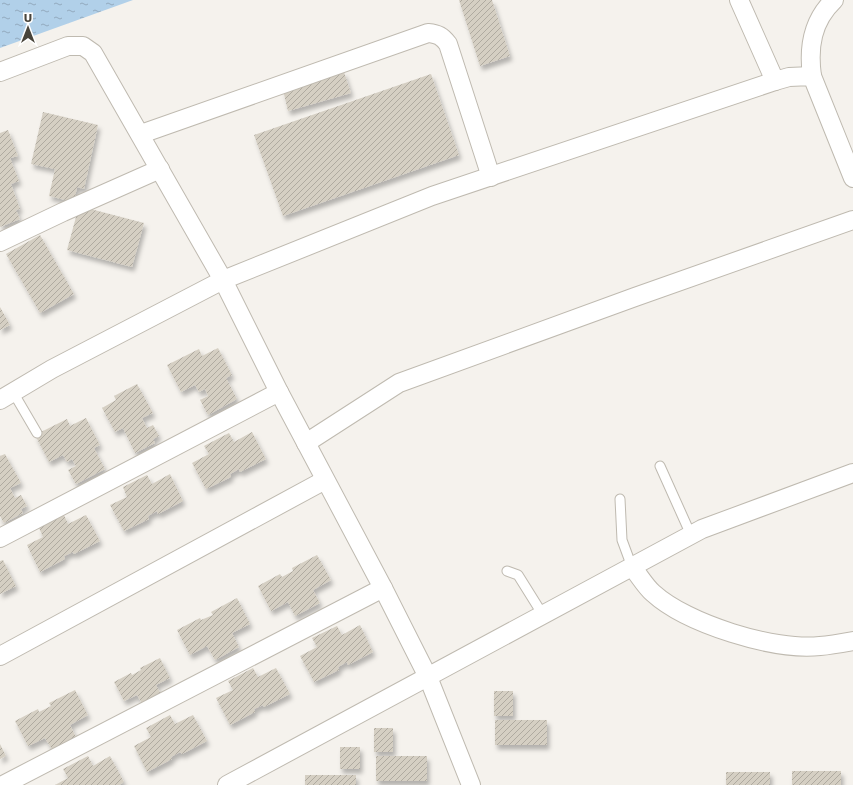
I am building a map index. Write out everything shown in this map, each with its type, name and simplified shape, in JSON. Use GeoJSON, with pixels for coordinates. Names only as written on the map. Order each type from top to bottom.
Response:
{"type":"FeatureCollection","features":[{"type":"Feature","properties":{"kind":"street"},"geometry":{"type":"LineString","coordinates":[[740,0],[775,81]]}},
{"type":"Feature","properties":{"kind":"street"},"geometry":{"type":"LineString","coordinates":[[834,0],[826,8],[814,28],[809,56],[812,76],[853,178]]}},
{"type":"Feature","properties":{"kind":"street"},"geometry":{"type":"LineString","coordinates":[[141,134],[428,33],[438,34],[444,38],[448,44],[491,177]]}},
{"type":"Feature","properties":{"kind":"street"},"geometry":{"type":"LineString","coordinates":[[0,72],[68,46],[83,46],[93,53],[141,134],[223,280],[279,392],[383,588],[428,677],[471,785]]}},
{"type":"Feature","properties":{"kind":"street"},"geometry":{"type":"LineString","coordinates":[[7,396],[52,369],[223,280],[432,196],[775,81],[789,77],[812,76]]}},
{"type":"Feature","properties":{"kind":"street"},"geometry":{"type":"LineString","coordinates":[[0,242],[160,168]]}},
{"type":"Feature","properties":{"kind":"street"},"geometry":{"type":"LineString","coordinates":[[306,443],[399,383],[643,294],[853,220]]}},
{"type":"Feature","properties":{"kind":"street"},"geometry":{"type":"LineString","coordinates":[[0,538],[279,392]]}},
{"type":"Feature","properties":{"kind":"street"},"geometry":{"type":"LineString","coordinates":[[227,785],[702,529],[853,474]]}},
{"type":"Feature","properties":{"kind":"street"},"geometry":{"type":"LineString","coordinates":[[0,656],[325,480]]}},
{"type":"Feature","properties":{"kind":"street"},"geometry":{"type":"LineString","coordinates":[[632,567],[653,593],[678,610],[717,628],[746,637],[780,644],[819,646],[853,641]]}},
{"type":"Feature","properties":{"kind":"street"},"geometry":{"type":"LineString","coordinates":[[3,785],[383,588]]}},
{"type":"Feature","properties":{"kind":"lane"},"geometry":{"type":"LineString","coordinates":[[7,396],[37,433]]}},
{"type":"Feature","properties":{"kind":"lane"},"geometry":{"type":"LineString","coordinates":[[660,466],[691,535]]}},
{"type":"Feature","properties":{"kind":"lane"},"geometry":{"type":"LineString","coordinates":[[620,499],[622,540],[632,567]]}},
{"type":"Feature","properties":{"kind":"lane"},"geometry":{"type":"LineString","coordinates":[[508,571],[518,575],[543,615]]}},
{"type":"Feature","properties":{"kind":"water"},"geometry":{"type":"Polygon","coordinates":[[[0,0],[133,0],[0,48],[0,0]]]}},
{"type":"Feature","properties":{"kind":"building"},"geometry":{"type":"Polygon","coordinates":[[[459,0],[492,0],[510,56],[480,66],[459,0]]]}},
{"type":"Feature","properties":{"kind":"building"},"geometry":{"type":"Polygon","coordinates":[[[344,72],[351,93],[288,111],[283,90],[344,72]]]}},
{"type":"Feature","properties":{"kind":"building"},"geometry":{"type":"Polygon","coordinates":[[[431,74],[459,155],[283,216],[254,135],[431,74]]]}},
{"type":"Feature","properties":{"kind":"building"},"geometry":{"type":"Polygon","coordinates":[[[43,112],[98,125],[84,189],[77,187],[74,202],[49,196],[55,169],[31,164],[43,112]]]}},
{"type":"Feature","properties":{"kind":"building"},"geometry":{"type":"Polygon","coordinates":[[[8,130],[18,156],[10,158],[19,181],[11,184],[20,209],[16,210],[20,219],[0,227],[0,133],[8,130]]]}},
{"type":"Feature","properties":{"kind":"building"},"geometry":{"type":"Polygon","coordinates":[[[79,206],[144,223],[132,267],[67,250],[79,206]]]}},
{"type":"Feature","properties":{"kind":"building"},"geometry":{"type":"Polygon","coordinates":[[[40,235],[74,294],[40,313],[6,254],[40,235]]]}},
{"type":"Feature","properties":{"kind":"building"},"geometry":{"type":"Polygon","coordinates":[[[0,307],[10,325],[0,330],[0,307]]]}},
{"type":"Feature","properties":{"kind":"building"},"geometry":{"type":"Polygon","coordinates":[[[218,348],[232,375],[226,378],[237,399],[208,415],[200,400],[208,396],[205,389],[199,392],[195,385],[181,392],[167,365],[199,349],[202,356],[218,348]]]}},
{"type":"Feature","properties":{"kind":"building"},"geometry":{"type":"Polygon","coordinates":[[[137,384],[153,413],[142,418],[147,428],[153,425],[159,436],[153,439],[155,443],[135,453],[123,428],[115,432],[102,408],[116,400],[114,396],[137,384]]]}},
{"type":"Feature","properties":{"kind":"building"},"geometry":{"type":"Polygon","coordinates":[[[86,418],[100,445],[94,448],[105,469],[76,484],[68,470],[76,466],[72,459],[67,462],[63,455],[49,462],[35,435],[67,419],[70,426],[86,418]]]}},
{"type":"Feature","properties":{"kind":"building"},"geometry":{"type":"Polygon","coordinates":[[[252,432],[266,459],[240,472],[239,469],[230,474],[231,477],[206,489],[192,463],[209,454],[204,446],[229,433],[234,442],[252,432]]]}},
{"type":"Feature","properties":{"kind":"building"},"geometry":{"type":"Polygon","coordinates":[[[5,454],[21,483],[10,488],[15,498],[21,495],[27,506],[21,509],[23,513],[4,523],[0,516],[0,456],[5,454]]]}},
{"type":"Feature","properties":{"kind":"building"},"geometry":{"type":"Polygon","coordinates":[[[170,474],[183,501],[158,514],[157,511],[148,516],[149,519],[124,531],[110,505],[127,497],[123,487],[147,475],[152,484],[170,474]]]}},
{"type":"Feature","properties":{"kind":"building"},"geometry":{"type":"Polygon","coordinates":[[[64,515],[68,524],[86,515],[100,541],[74,554],[73,552],[64,556],[65,559],[40,572],[27,545],[43,537],[39,528],[64,515]]]}},
{"type":"Feature","properties":{"kind":"building"},"geometry":{"type":"Polygon","coordinates":[[[317,555],[331,580],[313,590],[320,603],[295,616],[288,602],[271,611],[258,586],[280,574],[282,577],[293,571],[292,568],[317,555]]]}},
{"type":"Feature","properties":{"kind":"building"},"geometry":{"type":"Polygon","coordinates":[[[3,560],[16,586],[0,594],[0,561],[3,560]]]}},
{"type":"Feature","properties":{"kind":"building"},"geometry":{"type":"Polygon","coordinates":[[[237,598],[250,624],[232,633],[239,647],[215,660],[207,646],[190,655],[177,630],[200,618],[201,620],[213,615],[211,612],[237,598]]]}},
{"type":"Feature","properties":{"kind":"building"},"geometry":{"type":"Polygon","coordinates":[[[360,625],[373,652],[348,665],[347,662],[338,667],[339,670],[314,682],[300,656],[317,647],[312,638],[337,626],[342,635],[360,625]]]}},
{"type":"Feature","properties":{"kind":"building"},"geometry":{"type":"Polygon","coordinates":[[[160,658],[170,678],[156,685],[162,696],[143,705],[137,695],[124,701],[114,682],[131,673],[132,675],[141,670],[140,668],[160,658]]]}},
{"type":"Feature","properties":{"kind":"building"},"geometry":{"type":"Polygon","coordinates":[[[253,668],[258,677],[276,668],[290,694],[264,707],[263,705],[254,709],[255,712],[230,725],[216,698],[233,690],[228,681],[253,668]]]}},
{"type":"Feature","properties":{"kind":"building"},"geometry":{"type":"Polygon","coordinates":[[[75,690],[88,715],[70,725],[77,739],[53,751],[45,738],[28,746],[15,721],[38,709],[39,712],[51,706],[49,703],[75,690]]]}},
{"type":"Feature","properties":{"kind":"building"},"geometry":{"type":"Polygon","coordinates":[[[494,691],[513,691],[513,716],[494,716],[494,691]]]}},
{"type":"Feature","properties":{"kind":"building"},"geometry":{"type":"Polygon","coordinates":[[[170,715],[175,724],[193,715],[207,741],[182,754],[180,752],[171,757],[172,759],[147,772],[134,746],[151,737],[146,728],[170,715]]]}},
{"type":"Feature","properties":{"kind":"building"},"geometry":{"type":"Polygon","coordinates":[[[495,720],[547,720],[547,745],[495,745],[495,720]]]}},
{"type":"Feature","properties":{"kind":"building"},"geometry":{"type":"Polygon","coordinates":[[[374,728],[393,728],[393,752],[374,752],[374,728]]]}},
{"type":"Feature","properties":{"kind":"building"},"geometry":{"type":"Polygon","coordinates":[[[0,744],[6,756],[0,759],[0,744]]]}},
{"type":"Feature","properties":{"kind":"building"},"geometry":{"type":"Polygon","coordinates":[[[340,747],[360,747],[360,769],[340,769],[340,747]]]}},
{"type":"Feature","properties":{"kind":"building"},"geometry":{"type":"Polygon","coordinates":[[[88,756],[93,766],[110,756],[124,782],[119,785],[55,785],[68,778],[63,769],[88,756]]]}},
{"type":"Feature","properties":{"kind":"building"},"geometry":{"type":"Polygon","coordinates":[[[376,756],[427,756],[427,781],[376,781],[376,756]]]}},
{"type":"Feature","properties":{"kind":"building"},"geometry":{"type":"Polygon","coordinates":[[[792,771],[841,771],[841,785],[792,785],[792,771]]]}},
{"type":"Feature","properties":{"kind":"building"},"geometry":{"type":"Polygon","coordinates":[[[726,772],[770,772],[770,785],[726,785],[726,772]]]}},
{"type":"Feature","properties":{"kind":"building"},"geometry":{"type":"Polygon","coordinates":[[[305,775],[356,775],[356,785],[305,785],[305,775]]]}}]}
